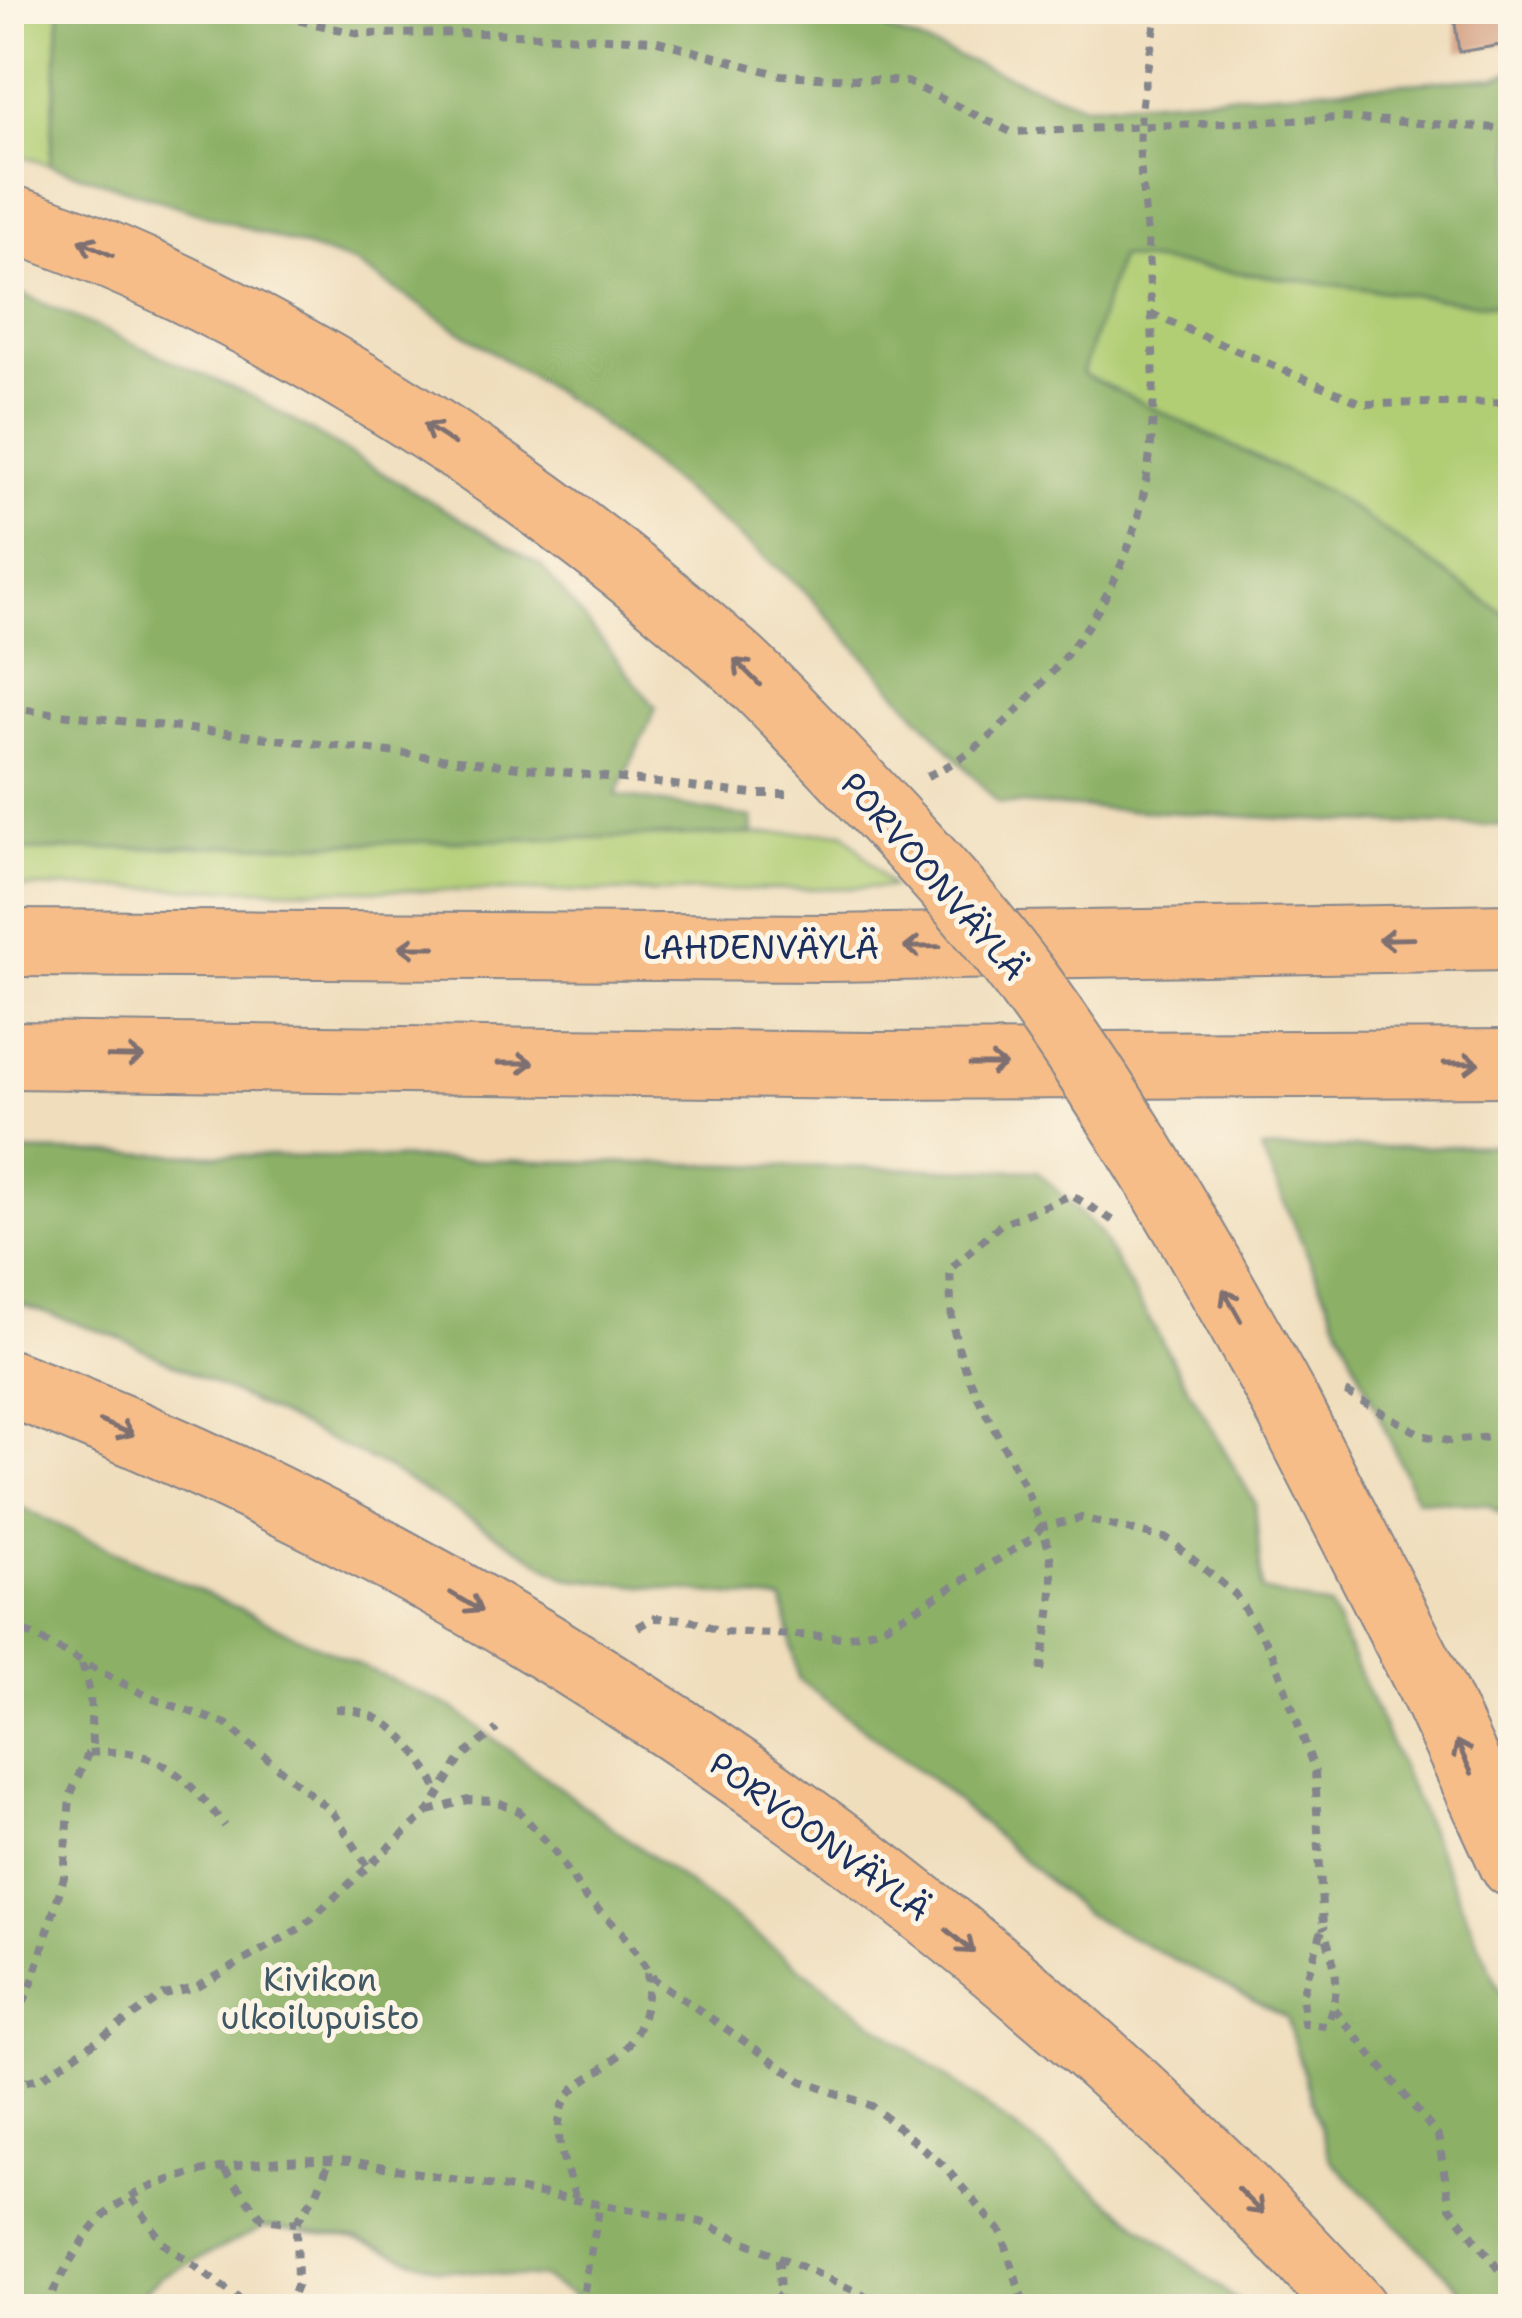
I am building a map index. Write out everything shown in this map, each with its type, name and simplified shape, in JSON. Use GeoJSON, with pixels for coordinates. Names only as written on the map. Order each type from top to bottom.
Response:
{"type":"FeatureCollection","features":[{"type":"Feature","properties":{"kind":"highway","name":"PORVOONVÄYLÄ"},"geometry":{"type":"LineString","coordinates":[[9,218],[82,241],[223,308],[349,376],[489,466],[604,551],[735,660],[811,774],[929,863],[1028,982],[1201,1248],[1310,1395],[1435,1695],[1513,1864]]}},
{"type":"Feature","properties":{"kind":"highway","name":"LAHDENVÄYLÄ"},"geometry":{"type":"LineString","coordinates":[[9,943],[828,948],[1513,937]]}},
{"type":"Feature","properties":{"kind":"highway"},"geometry":{"type":"LineString","coordinates":[[9,1055],[871,1066],[1513,1063]]}},
{"type":"Feature","properties":{"kind":"highway","name":"PORVOONVÄYLÄ"},"geometry":{"type":"LineString","coordinates":[[9,1383],[191,1460],[396,1561],[758,1785],[910,1899],[1144,2096],[1354,2309]]}},
{"type":"Feature","properties":{"kind":"path"},"geometry":{"type":"LineString","coordinates":[[246,9],[360,34],[491,33],[654,40],[781,75],[907,82],[1011,132],[1340,118],[1513,129]]}},
{"type":"Feature","properties":{"kind":"path"},"geometry":{"type":"LineString","coordinates":[[923,778],[963,760],[996,735],[1058,665],[1114,586],[1143,504],[1154,440],[1140,127],[1158,9]]}},
{"type":"Feature","properties":{"kind":"path"},"geometry":{"type":"LineString","coordinates":[[1151,314],[1364,404],[1513,402]]}},
{"type":"Feature","properties":{"kind":"path"},"geometry":{"type":"LineString","coordinates":[[9,708],[752,794],[811,774]]}},
{"type":"Feature","properties":{"kind":"path"},"geometry":{"type":"LineString","coordinates":[[1041,1671],[1052,1595],[1051,1550],[1022,1475],[979,1399],[953,1327],[950,1269],[1001,1224],[1071,1195],[1113,1220],[1127,1237]]}},
{"type":"Feature","properties":{"kind":"path"},"geometry":{"type":"LineString","coordinates":[[1310,1395],[1449,1441],[1513,1435]]}},
{"type":"Feature","properties":{"kind":"path"},"geometry":{"type":"LineString","coordinates":[[638,1627],[654,1618],[688,1619],[723,1632],[846,1637],[914,1610],[1006,1556],[1041,1527],[1081,1518],[1168,1539],[1234,1593],[1272,1652],[1316,1771],[1323,1927],[1336,1968],[1337,1997],[1326,2026],[1304,2024],[1302,1995],[1323,1927]]}},
{"type":"Feature","properties":{"kind":"path"},"geometry":{"type":"LineString","coordinates":[[9,1624],[151,1698],[226,1724],[333,1814],[368,1865]]}},
{"type":"Feature","properties":{"kind":"path"},"geometry":{"type":"LineString","coordinates":[[9,2036],[33,1980],[64,1876],[70,1796],[92,1744],[90,1693],[81,1663]]}},
{"type":"Feature","properties":{"kind":"path"},"geometry":{"type":"LineString","coordinates":[[336,1709],[361,1709],[394,1728],[423,1758],[440,1794]]}},
{"type":"Feature","properties":{"kind":"path"},"geometry":{"type":"LineString","coordinates":[[9,2086],[44,2077],[164,1995],[196,1988],[302,1927],[429,1811],[461,1758],[497,1729]]}},
{"type":"Feature","properties":{"kind":"path"},"geometry":{"type":"LineString","coordinates":[[88,1754],[112,1750],[153,1759],[187,1779],[225,1826]]}},
{"type":"Feature","properties":{"kind":"path"},"geometry":{"type":"LineString","coordinates":[[429,1811],[468,1800],[495,1802],[520,1811],[556,1853],[586,1899],[622,1932],[654,1978],[802,2081],[872,2106],[943,2165],[1003,2233],[1025,2309]]}},
{"type":"Feature","properties":{"kind":"path"},"geometry":{"type":"LineString","coordinates":[[575,2197],[559,2133],[565,2099],[587,2075],[625,2049],[644,2018],[647,1969]]}},
{"type":"Feature","properties":{"kind":"path"},"geometry":{"type":"LineString","coordinates":[[1334,2008],[1438,2136],[1450,2207],[1513,2288]]}},
{"type":"Feature","properties":{"kind":"path"},"geometry":{"type":"LineString","coordinates":[[286,2309],[298,2284],[296,2223],[331,2160]]}},
{"type":"Feature","properties":{"kind":"path"},"geometry":{"type":"LineString","coordinates":[[45,2309],[58,2279],[110,2210],[151,2187],[224,2170],[331,2160],[575,2197],[701,2222],[895,2309]]}},
{"type":"Feature","properties":{"kind":"path"},"geometry":{"type":"LineString","coordinates":[[224,2170],[263,2219],[296,2223]]}},
{"type":"Feature","properties":{"kind":"path"},"geometry":{"type":"LineString","coordinates":[[132,2198],[163,2243],[253,2309]]}},
{"type":"Feature","properties":{"kind":"path"},"geometry":{"type":"LineString","coordinates":[[583,2309],[584,2267],[595,2240],[600,2202]]}},
{"type":"Feature","properties":{"kind":"path"},"geometry":{"type":"LineString","coordinates":[[779,2259],[780,2309]]}},
{"type":"Feature","properties":{"kind":"path"},"geometry":{"type":"LineString","coordinates":[[762,2309],[780,2295]]}},
{"type":"Feature","properties":{"kind":"green space"},"geometry":{"type":"Polygon","coordinates":[[[9,9],[60,9],[50,165],[9,153],[9,9]]]}},
{"type":"Feature","properties":{"kind":"green space"},"geometry":{"type":"Polygon","coordinates":[[[60,9],[881,9],[888,30],[1084,105],[1496,77],[1513,71],[1513,308],[1119,257],[1082,374],[1328,492],[1513,620],[1513,826],[998,803],[802,588],[589,414],[354,263],[50,165],[60,9]]]}},
{"type":"Feature","properties":{"kind":"green space"},"geometry":{"type":"Polygon","coordinates":[[[1118,257],[1513,308],[1513,620],[1328,492],[1082,374],[1118,257]]]}},
{"type":"Feature","properties":{"kind":"green space"},"geometry":{"type":"Polygon","coordinates":[[[9,288],[253,397],[541,566],[656,708],[616,795],[752,818],[753,834],[9,851],[9,288]]]}},
{"type":"Feature","properties":{"kind":"green space"},"geometry":{"type":"Polygon","coordinates":[[[844,832],[892,887],[652,892],[9,887],[9,851],[844,832]]]}},
{"type":"Feature","properties":{"kind":"green space"},"geometry":{"type":"Polygon","coordinates":[[[1513,1145],[1513,1521],[1488,1505],[1416,1499],[1261,1150],[1513,1145]]]}},
{"type":"Feature","properties":{"kind":"green space"},"geometry":{"type":"Polygon","coordinates":[[[9,1151],[1037,1171],[1098,1231],[1255,1503],[1262,1591],[1330,1607],[1513,2020],[1513,2309],[1481,2309],[1330,2159],[1286,2017],[1084,1913],[937,1784],[798,1679],[783,1601],[567,1578],[385,1467],[120,1338],[9,1300],[9,1151]]]}},
{"type":"Feature","properties":{"kind":"green space","name":"Kivikon ulkoilupuisto"},"geometry":{"type":"Polygon","coordinates":[[[9,1502],[454,1709],[1032,2141],[1247,2309],[598,2309],[542,2278],[439,2269],[355,2238],[265,2227],[161,2277],[122,2309],[9,2309],[9,1502]]]}},
{"type":"Feature","properties":{"kind":"building"},"geometry":{"type":"Polygon","coordinates":[[[1453,9],[1513,9],[1513,43],[1459,52],[1453,9]]]}}]}
